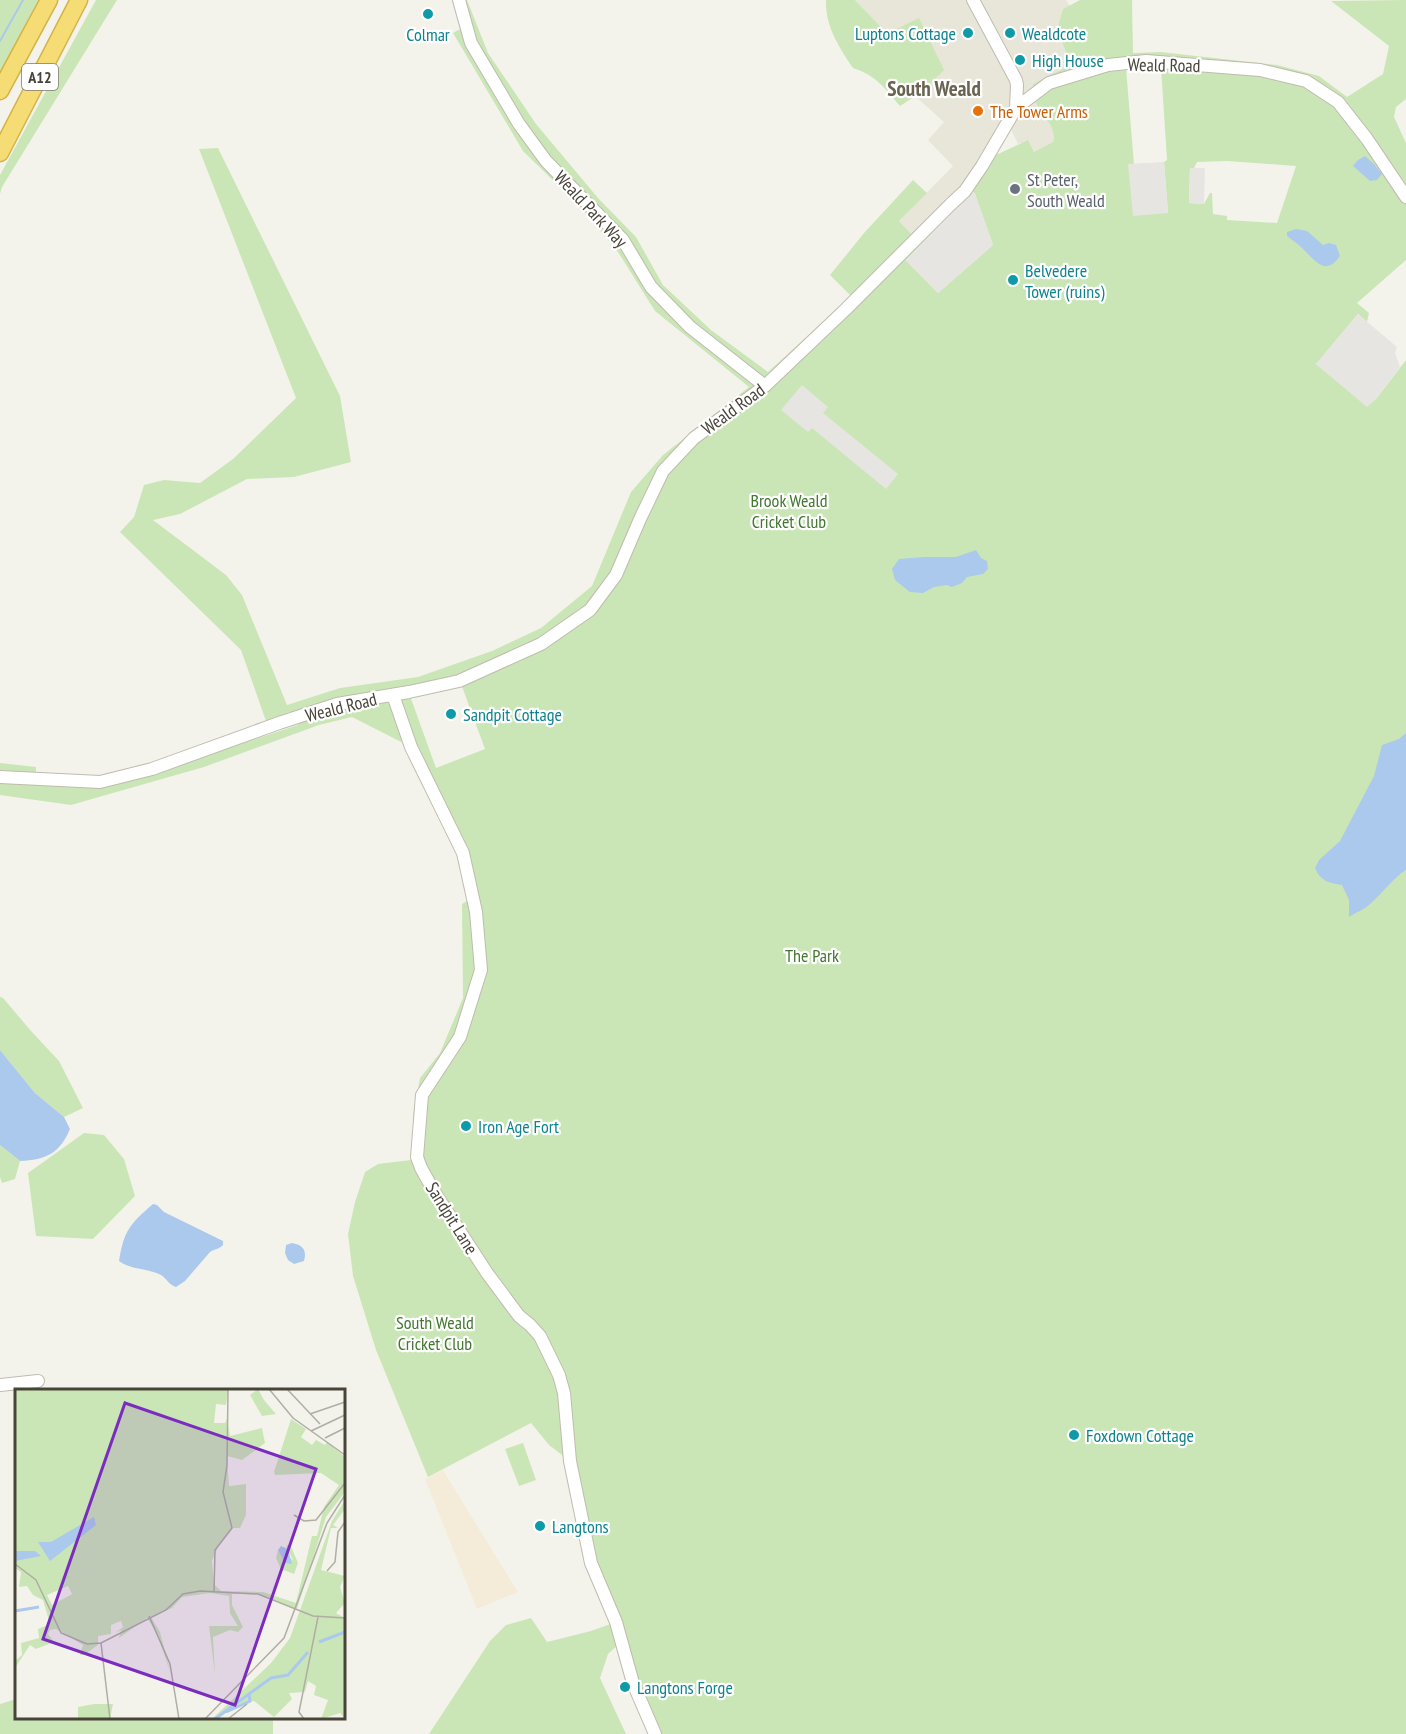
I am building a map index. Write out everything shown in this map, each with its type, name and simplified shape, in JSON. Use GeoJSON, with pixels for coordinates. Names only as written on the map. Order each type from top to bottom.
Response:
{"type":"FeatureCollection","features":[{"type":"Feature","properties":{"kind":"highway","name":"A12"},"geometry":{"type":"LineString","coordinates":[[0,91],[49,0]]}},
{"type":"Feature","properties":{"kind":"highway","name":"A12"},"geometry":{"type":"LineString","coordinates":[[0,153],[79,0]]}},
{"type":"Feature","properties":{"kind":"street","name":"Weald Park Way"},"geometry":{"type":"LineString","coordinates":[[459,0],[471,43],[519,124],[546,161],[623,240],[651,287],[668,305],[690,327],[765,386]]}},
{"type":"Feature","properties":{"kind":"street"},"geometry":{"type":"LineString","coordinates":[[973,0],[1017,85],[1016,108]]}},
{"type":"Feature","properties":{"kind":"street","name":"Weald Road"},"geometry":{"type":"LineString","coordinates":[[0,777],[100,782],[168,764],[279,723],[337,705],[459,681],[542,644],[590,610],[616,575],[663,471],[694,438],[765,386],[964,191],[982,166],[1016,108],[1050,83],[1108,65],[1146,61],[1260,70],[1306,81],[1338,102],[1367,139],[1406,197]]}},
{"type":"Feature","properties":{"kind":"street"},"geometry":{"type":"LineString","coordinates":[[1017,85],[1040,90]]}},
{"type":"Feature","properties":{"kind":"street","name":"Sandpit Lane"},"geometry":{"type":"LineString","coordinates":[[393,695],[411,747],[463,853],[476,912],[481,970],[460,1037],[422,1095],[417,1157],[435,1193],[492,1281],[519,1316],[540,1336],[559,1375],[564,1393],[570,1461],[591,1563],[616,1622],[633,1683],[655,1734]]}},
{"type":"Feature","properties":{"kind":"street"},"geometry":{"type":"LineString","coordinates":[[0,1385],[38,1381]]}},
{"type":"Feature","properties":{"kind":"shaded area"},"geometry":{"type":"Polygon","coordinates":[[[855,0],[1066,0],[1070,6],[1063,9],[1057,29],[1072,65],[1035,101],[1053,130],[1053,142],[1034,152],[1028,141],[1018,144],[1006,119],[982,166],[916,239],[899,221],[953,166],[928,140],[944,122],[915,96],[923,91],[880,26],[855,0]]]}},
{"type":"Feature","properties":{"kind":"shaded area"},"geometry":{"type":"Polygon","coordinates":[[[1164,162],[1168,213],[1133,216],[1128,164],[1164,162]]]}},
{"type":"Feature","properties":{"kind":"shaded area"},"geometry":{"type":"Polygon","coordinates":[[[1190,168],[1205,168],[1204,204],[1189,203],[1190,168]]]}},
{"type":"Feature","properties":{"kind":"shaded area"},"geometry":{"type":"Polygon","coordinates":[[[971,190],[975,194],[993,245],[938,293],[904,259],[906,260],[966,199],[965,197],[971,190]]]}},
{"type":"Feature","properties":{"kind":"shaded area"},"geometry":{"type":"Polygon","coordinates":[[[1358,314],[1397,347],[1395,353],[1400,367],[1376,399],[1367,407],[1316,364],[1358,314]]]}},
{"type":"Feature","properties":{"kind":"shaded area"},"geometry":{"type":"Polygon","coordinates":[[[802,385],[828,407],[823,413],[898,474],[886,489],[812,428],[808,432],[781,410],[802,385]]]}},
{"type":"Feature","properties":{"kind":"shaded area"},"geometry":{"type":"Polygon","coordinates":[[[443,1470],[518,1592],[477,1609],[425,1479],[443,1470]]]}},
{"type":"Feature","properties":{"kind":"green space"},"geometry":{"type":"Polygon","coordinates":[[[0,0],[38,0],[0,73],[0,0]]]}},
{"type":"Feature","properties":{"kind":"green space"},"geometry":{"type":"Polygon","coordinates":[[[96,0],[117,0],[2,187],[0,194],[0,175],[96,0]]]}},
{"type":"Feature","properties":{"kind":"green space"},"geometry":{"type":"Polygon","coordinates":[[[455,0],[467,0],[488,53],[536,124],[598,198],[636,237],[663,285],[711,330],[768,372],[851,296],[830,275],[864,233],[913,180],[927,193],[899,221],[916,239],[951,204],[952,212],[906,260],[938,293],[993,245],[975,194],[971,190],[996,155],[1028,140],[1034,152],[1053,142],[1054,135],[1050,124],[1037,105],[1033,84],[1071,65],[1057,29],[1063,9],[1080,0],[1132,0],[1133,53],[1161,52],[1277,65],[1319,76],[1347,97],[1383,74],[1389,46],[1331,1],[1406,0],[1406,99],[1396,107],[1394,117],[1406,143],[1406,260],[1357,303],[1369,313],[1367,322],[1358,314],[1316,364],[1367,406],[1376,399],[1406,360],[1406,1734],[655,1734],[621,1642],[608,1654],[600,1678],[626,1734],[429,1734],[490,1641],[506,1625],[531,1618],[547,1642],[616,1622],[591,1563],[570,1461],[549,1445],[531,1423],[428,1477],[376,1350],[353,1276],[348,1234],[365,1172],[378,1164],[411,1160],[414,1134],[413,1116],[420,1078],[440,1053],[463,998],[462,904],[473,897],[463,853],[411,747],[352,717],[319,725],[204,767],[71,805],[0,795],[0,784],[78,787],[176,765],[298,725],[289,712],[266,721],[241,650],[120,532],[134,517],[144,485],[164,480],[200,483],[233,459],[296,398],[199,149],[218,148],[340,396],[351,462],[294,477],[247,479],[180,514],[153,520],[226,575],[242,595],[287,705],[340,688],[418,677],[492,651],[541,628],[592,586],[631,492],[663,455],[749,387],[655,311],[618,252],[582,209],[523,151],[453,33],[462,28],[455,0]],[[1144,65],[1126,68],[1134,164],[1129,164],[1168,213],[1161,67],[1144,65]],[[1227,161],[1197,162],[1194,168],[1190,168],[1189,203],[1204,204],[1212,193],[1213,214],[1227,216],[1227,220],[1277,223],[1296,166],[1227,161]],[[460,681],[409,693],[436,768],[485,749],[460,681]]]}},
{"type":"Feature","properties":{"kind":"green space"},"geometry":{"type":"Polygon","coordinates":[[[826,0],[855,0],[880,26],[884,35],[919,18],[944,70],[923,91],[900,106],[885,88],[868,74],[853,68],[830,27],[826,0]]]}},
{"type":"Feature","properties":{"kind":"green space"},"geometry":{"type":"Polygon","coordinates":[[[0,763],[36,767],[36,774],[0,773],[0,763]]]}},
{"type":"Feature","properties":{"kind":"green space"},"geometry":{"type":"Polygon","coordinates":[[[0,997],[59,1061],[83,1108],[64,1117],[35,1093],[0,1050],[0,997]]]}},
{"type":"Feature","properties":{"kind":"green space"},"geometry":{"type":"Polygon","coordinates":[[[84,1133],[104,1135],[124,1159],[135,1196],[93,1239],[36,1236],[28,1173],[84,1133]]]}},
{"type":"Feature","properties":{"kind":"green space"},"geometry":{"type":"Polygon","coordinates":[[[0,1145],[20,1161],[15,1179],[2,1183],[0,1177],[0,1145]]]}},
{"type":"Feature","properties":{"kind":"green space"},"geometry":{"type":"Polygon","coordinates":[[[523,1443],[536,1480],[519,1486],[505,1449],[523,1443]]]}},
{"type":"Feature","properties":{"kind":"green space"},"geometry":{"type":"Polygon","coordinates":[[[15,1699],[15,1719],[273,1719],[273,1734],[0,1734],[0,1704],[15,1699]]]}},
{"type":"Feature","properties":{"kind":"water"},"geometry":{"type":"Polygon","coordinates":[[[1365,156],[1382,174],[1377,180],[1370,181],[1353,166],[1365,156]]]}},
{"type":"Feature","properties":{"kind":"water"},"geometry":{"type":"Polygon","coordinates":[[[1296,229],[1307,231],[1323,245],[1329,243],[1336,245],[1340,256],[1329,266],[1315,261],[1287,236],[1287,232],[1296,229]]]}},
{"type":"Feature","properties":{"kind":"water"},"geometry":{"type":"Polygon","coordinates":[[[976,550],[981,558],[987,561],[988,569],[983,574],[967,577],[962,583],[952,587],[947,585],[934,587],[923,593],[910,592],[895,580],[892,569],[899,559],[956,557],[976,550]]]}},
{"type":"Feature","properties":{"kind":"water"},"geometry":{"type":"Polygon","coordinates":[[[1406,733],[1406,870],[1368,906],[1349,917],[1349,900],[1342,885],[1326,881],[1315,868],[1319,860],[1340,841],[1374,776],[1382,745],[1399,739],[1406,733]]]}},
{"type":"Feature","properties":{"kind":"water"},"geometry":{"type":"Polygon","coordinates":[[[0,1050],[35,1093],[64,1117],[70,1129],[62,1144],[45,1157],[20,1161],[0,1145],[0,1050]]]}},
{"type":"Feature","properties":{"kind":"water"},"geometry":{"type":"Polygon","coordinates":[[[153,1204],[164,1212],[223,1241],[222,1246],[210,1252],[185,1281],[176,1287],[161,1275],[119,1261],[129,1228],[153,1204]]]}},
{"type":"Feature","properties":{"kind":"water"},"geometry":{"type":"Polygon","coordinates":[[[292,1243],[303,1249],[304,1261],[294,1264],[288,1260],[285,1253],[286,1245],[292,1243]]]}},
{"type":"Feature","properties":{"kind":"waterway"},"geometry":{"type":"LineString","coordinates":[[0,41],[23,0]]}},
{"type":"Feature","properties":{"kind":"place","name":"Colmar"},"geometry":{"type":"Point","coordinates":[428,14]}},
{"type":"Feature","properties":{"kind":"place","name":"Luptons Cottage"},"geometry":{"type":"Point","coordinates":[968,33]}},
{"type":"Feature","properties":{"kind":"place","name":"Wealdcote"},"geometry":{"type":"Point","coordinates":[1010,33]}},
{"type":"Feature","properties":{"kind":"place","name":"High House"},"geometry":{"type":"Point","coordinates":[1020,60]}},
{"type":"Feature","properties":{"kind":"place","name":"The Tower Arms"},"geometry":{"type":"Point","coordinates":[978,111]}},
{"type":"Feature","properties":{"kind":"place","name":"St Peter, South Weald"},"geometry":{"type":"Point","coordinates":[1015,189]}},
{"type":"Feature","properties":{"kind":"place","name":"Belvedere Tower (ruins)"},"geometry":{"type":"Point","coordinates":[1013,280]}},
{"type":"Feature","properties":{"kind":"place","name":"Sandpit Cottage"},"geometry":{"type":"Point","coordinates":[451,714]}},
{"type":"Feature","properties":{"kind":"place","name":"Iron Age Fort"},"geometry":{"type":"Point","coordinates":[466,1126]}},
{"type":"Feature","properties":{"kind":"place","name":"Foxdown Cottage"},"geometry":{"type":"Point","coordinates":[1074,1435]}},
{"type":"Feature","properties":{"kind":"place","name":"Langtons"},"geometry":{"type":"Point","coordinates":[540,1526]}},
{"type":"Feature","properties":{"kind":"place","name":"Langtons Forge"},"geometry":{"type":"Point","coordinates":[625,1687]}},
{"type":"Feature","properties":{"kind":"district","name":"South Weald"},"geometry":{"type":"Point","coordinates":[934,88]}},
{"type":"Feature","properties":{"kind":"park label","name":"Brook Weald Cricket Club"},"geometry":{"type":"Point","coordinates":[789,510]}},
{"type":"Feature","properties":{"kind":"park label","name":"The Park"},"geometry":{"type":"Point","coordinates":[812,955]}},
{"type":"Feature","properties":{"kind":"park label","name":"South Weald Cricket Club"},"geometry":{"type":"Point","coordinates":[435,1332]}}]}
